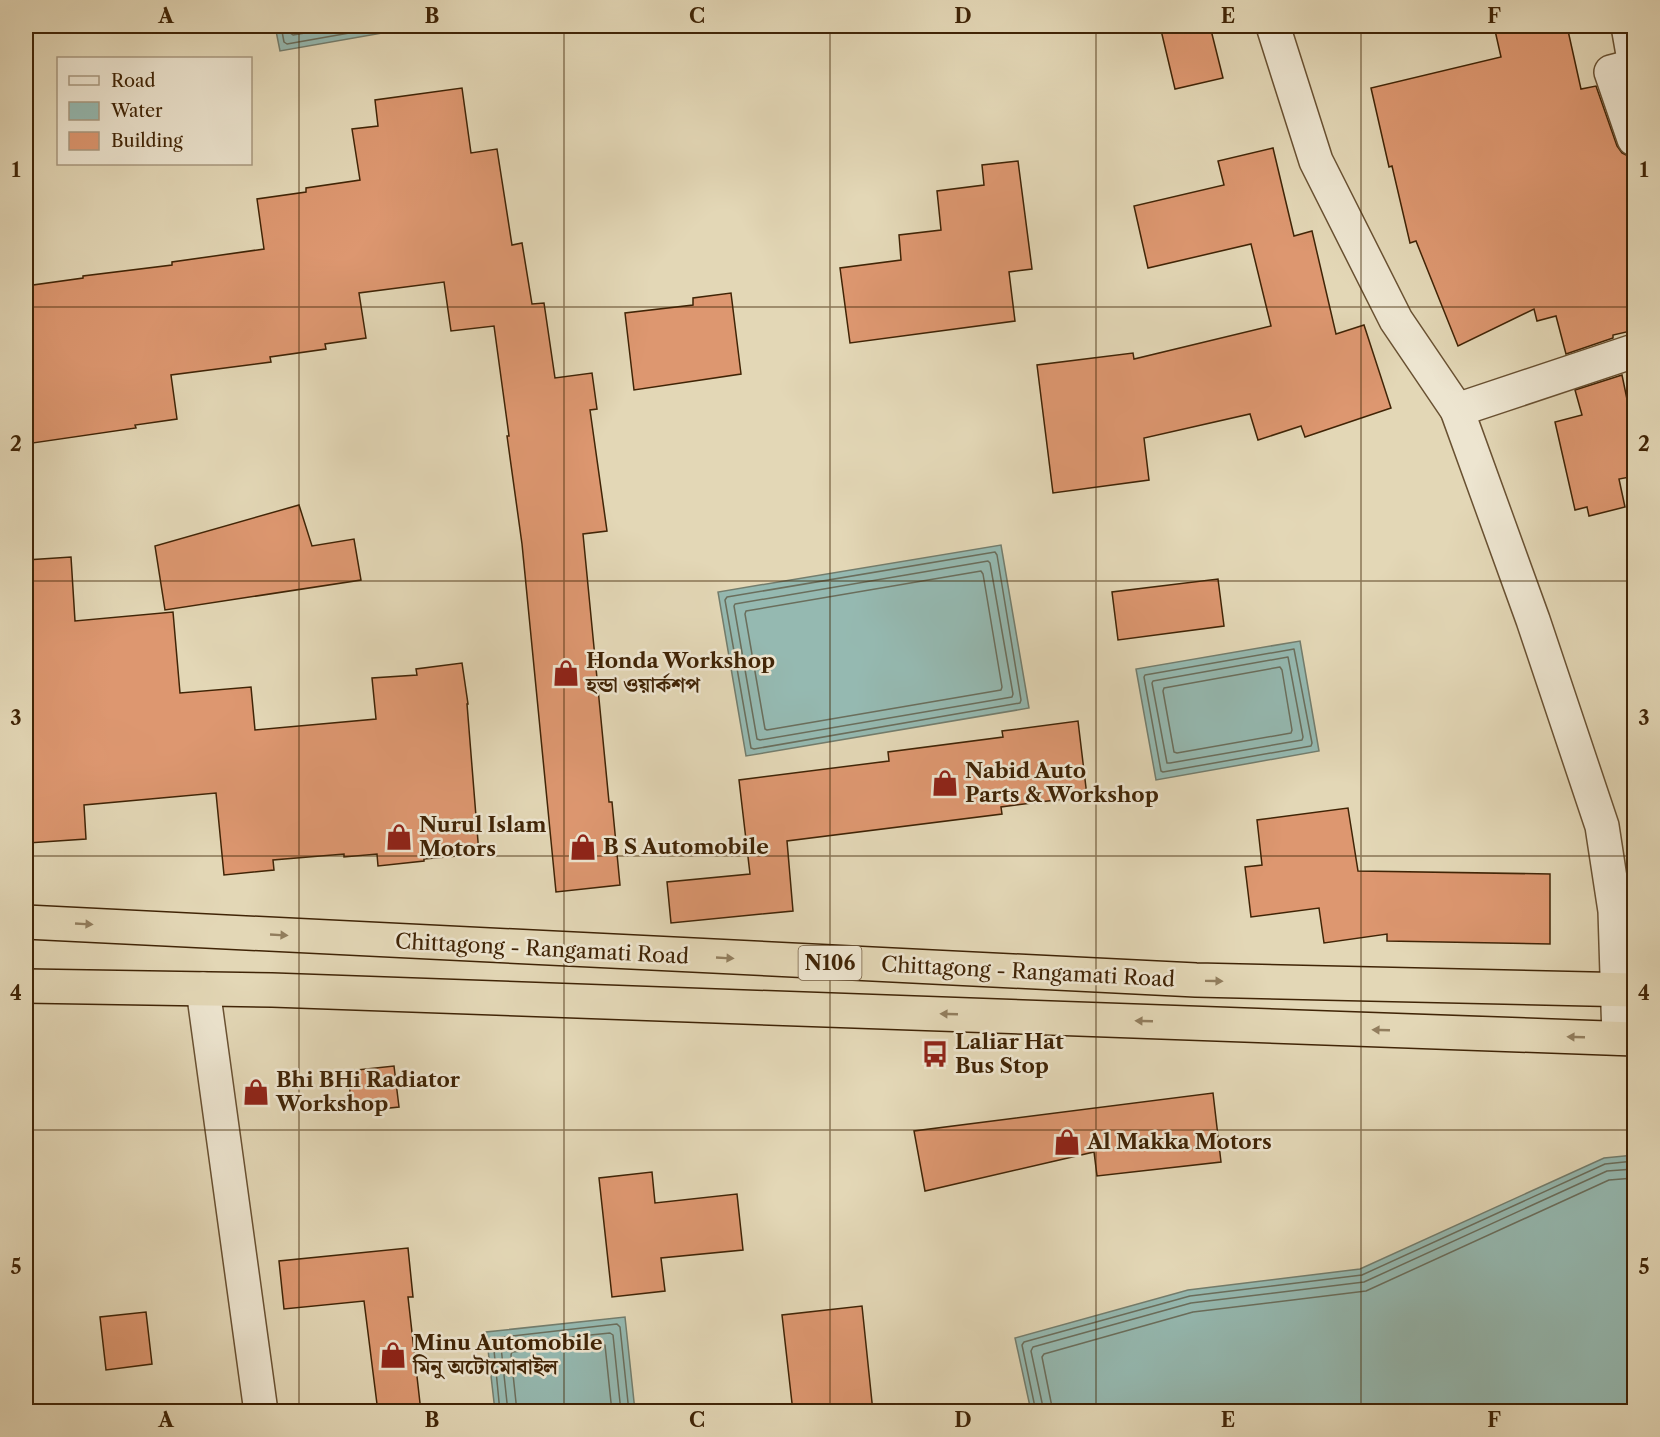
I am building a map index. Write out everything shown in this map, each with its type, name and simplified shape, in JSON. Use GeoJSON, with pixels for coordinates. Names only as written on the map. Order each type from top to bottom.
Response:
{"type":"FeatureCollection","features":[{"type":"Feature","properties":{"kind":"highway","name":"Chittagong - Rangamati Road"},"geometry":{"type":"LineString","coordinates":[[26,922],[1196,980],[1627,990]]}},
{"type":"Feature","properties":{"kind":"highway","name":"Chittagong - Rangamati Road"},"geometry":{"type":"LineString","coordinates":[[26,986],[203,989],[1627,1039]]}},
{"type":"Feature","properties":{"kind":"street"},"geometry":{"type":"LineString","coordinates":[[1273,26],[1316,161],[1396,320],[1457,411],[1533,621],[1602,826],[1627,990],[1627,1039]]}},
{"type":"Feature","properties":{"kind":"street"},"geometry":{"type":"LineString","coordinates":[[1628,26],[1635,60]]}},
{"type":"Feature","properties":{"kind":"street"},"geometry":{"type":"LineString","coordinates":[[1635,66],[1611,72],[1635,139]]}},
{"type":"Feature","properties":{"kind":"street"},"geometry":{"type":"LineString","coordinates":[[1457,411],[1635,351]]}},
{"type":"Feature","properties":{"kind":"street"},"geometry":{"type":"LineString","coordinates":[[203,989],[261,1412]]}},
{"type":"Feature","properties":{"kind":"water"},"geometry":{"type":"Polygon","coordinates":[[[275,26],[422,26],[280,51],[275,26]]]}},
{"type":"Feature","properties":{"kind":"water"},"geometry":{"type":"Polygon","coordinates":[[[1001,545],[1029,708],[746,756],[718,592],[1001,545]]]}},
{"type":"Feature","properties":{"kind":"water"},"geometry":{"type":"Polygon","coordinates":[[[1300,641],[1319,751],[1156,780],[1136,669],[1300,641]]]}},
{"type":"Feature","properties":{"kind":"water"},"geometry":{"type":"Polygon","coordinates":[[[1634,1155],[1634,1411],[1031,1411],[1015,1338],[1188,1290],[1360,1269],[1604,1158],[1634,1155]]]}},
{"type":"Feature","properties":{"kind":"water"},"geometry":{"type":"Polygon","coordinates":[[[625,1317],[635,1411],[495,1411],[486,1332],[625,1317]]]}},
{"type":"Feature","properties":{"kind":"building"},"geometry":{"type":"Polygon","coordinates":[[[1160,26],[1210,26],[1223,78],[1175,89],[1160,26]]]}},
{"type":"Feature","properties":{"kind":"building"},"geometry":{"type":"Polygon","coordinates":[[[1494,26],[1567,26],[1581,89],[1596,86],[1617,146],[1622,153],[1635,157],[1635,330],[1613,335],[1613,338],[1566,354],[1556,316],[1537,321],[1534,309],[1458,346],[1416,241],[1410,243],[1392,166],[1389,167],[1371,88],[1501,57],[1494,26]]]}},
{"type":"Feature","properties":{"kind":"building"},"geometry":{"type":"Polygon","coordinates":[[[462,88],[471,153],[497,149],[512,245],[522,243],[532,304],[544,303],[555,378],[592,373],[597,409],[590,410],[607,531],[583,534],[609,802],[612,802],[620,885],[556,892],[522,544],[494,326],[451,331],[444,282],[359,293],[366,338],[325,344],[326,349],[270,357],[271,362],[171,375],[177,419],[135,425],[136,428],[26,444],[26,286],[264,249],[257,199],[306,192],[306,188],[360,180],[352,129],[378,126],[375,100],[462,88]]]}},
{"type":"Feature","properties":{"kind":"building"},"geometry":{"type":"Polygon","coordinates":[[[1273,148],[1294,236],[1312,231],[1336,334],[1364,325],[1391,408],[1305,437],[1301,426],[1258,440],[1250,414],[1144,438],[1149,480],[1053,493],[1037,365],[1133,353],[1134,359],[1271,326],[1251,244],[1148,268],[1134,206],[1224,185],[1218,161],[1273,148]]]}},
{"type":"Feature","properties":{"kind":"building"},"geometry":{"type":"Polygon","coordinates":[[[1018,161],[1032,269],[1009,272],[1015,321],[850,343],[840,268],[901,260],[899,235],[941,230],[937,191],[984,185],[982,165],[1018,161]]]}},
{"type":"Feature","properties":{"kind":"building"},"geometry":{"type":"Polygon","coordinates":[[[731,293],[741,374],[634,390],[625,313],[693,305],[693,298],[731,293]]]}},
{"type":"Feature","properties":{"kind":"building"},"geometry":{"type":"Polygon","coordinates":[[[1622,375],[1629,409],[1635,408],[1635,476],[1619,479],[1625,507],[1589,516],[1587,507],[1575,510],[1555,422],[1582,415],[1575,390],[1622,375]]]}},
{"type":"Feature","properties":{"kind":"building"},"geometry":{"type":"Polygon","coordinates":[[[299,505],[312,546],[354,539],[361,580],[165,610],[155,546],[299,505]]]}},
{"type":"Feature","properties":{"kind":"building"},"geometry":{"type":"Polygon","coordinates":[[[71,557],[75,621],[173,612],[180,693],[251,687],[255,730],[376,719],[372,678],[417,675],[416,669],[462,663],[468,704],[479,854],[378,866],[377,854],[344,857],[344,854],[273,860],[274,870],[224,875],[216,793],[84,805],[86,839],[28,843],[26,798],[30,797],[26,751],[26,560],[71,557]]]}},
{"type":"Feature","properties":{"kind":"building"},"geometry":{"type":"Polygon","coordinates":[[[1218,579],[1224,626],[1118,640],[1112,592],[1218,579]]]}},
{"type":"Feature","properties":{"kind":"building"},"geometry":{"type":"Polygon","coordinates":[[[1078,721],[1087,796],[1001,807],[1002,814],[787,841],[793,911],[671,923],[667,882],[750,874],[739,780],[889,761],[888,752],[1003,737],[1002,731],[1078,721]]]}},
{"type":"Feature","properties":{"kind":"building"},"geometry":{"type":"Polygon","coordinates":[[[1348,808],[1358,871],[1550,874],[1550,944],[1387,941],[1387,934],[1324,943],[1319,908],[1251,917],[1245,867],[1262,865],[1257,820],[1348,808]]]}},
{"type":"Feature","properties":{"kind":"building"},"geometry":{"type":"Polygon","coordinates":[[[394,1066],[399,1107],[352,1112],[348,1071],[394,1066]]]}},
{"type":"Feature","properties":{"kind":"building","name":"Al Makka Motors"},"geometry":{"type":"Polygon","coordinates":[[[1213,1093],[1221,1162],[1097,1176],[1094,1152],[925,1191],[914,1131],[1213,1093]]]}},
{"type":"Feature","properties":{"kind":"building"},"geometry":{"type":"Polygon","coordinates":[[[652,1172],[655,1203],[737,1194],[743,1250],[661,1258],[665,1291],[612,1297],[599,1178],[652,1172]]]}},
{"type":"Feature","properties":{"kind":"building"},"geometry":{"type":"Polygon","coordinates":[[[408,1248],[413,1297],[408,1297],[421,1412],[378,1412],[364,1301],[284,1309],[279,1261],[408,1248]]]}},
{"type":"Feature","properties":{"kind":"building"},"geometry":{"type":"Polygon","coordinates":[[[862,1306],[873,1412],[793,1412],[782,1315],[862,1306]]]}},
{"type":"Feature","properties":{"kind":"building"},"geometry":{"type":"Polygon","coordinates":[[[146,1312],[152,1364],[106,1370],[100,1317],[146,1312]]]}},
{"type":"Feature","properties":{"kind":"place","name":"Honda Workshop হন্ডা ওয়ার্কশপ"},"geometry":{"type":"Point","coordinates":[566,673]}},
{"type":"Feature","properties":{"kind":"place","name":"Nabid Auto Parts & Workshop"},"geometry":{"type":"Point","coordinates":[945,783]}},
{"type":"Feature","properties":{"kind":"place","name":"Nurul Islam Motors"},"geometry":{"type":"Point","coordinates":[399,837]}},
{"type":"Feature","properties":{"kind":"place","name":"B S Automobile"},"geometry":{"type":"Point","coordinates":[583,847]}},
{"type":"Feature","properties":{"kind":"place","name":"Laliar Hat Bus Stop"},"geometry":{"type":"Point","coordinates":[935,1054]}},
{"type":"Feature","properties":{"kind":"place","name":"Bhi BHi Radiator Workshop"},"geometry":{"type":"Point","coordinates":[256,1092]}},
{"type":"Feature","properties":{"kind":"place","name":"Al Makka Motors"},"geometry":{"type":"Point","coordinates":[1067,1142]}},
{"type":"Feature","properties":{"kind":"place","name":"Minu Automobile মিনু অটোমোবাইল"},"geometry":{"type":"Point","coordinates":[393,1355]}}]}
